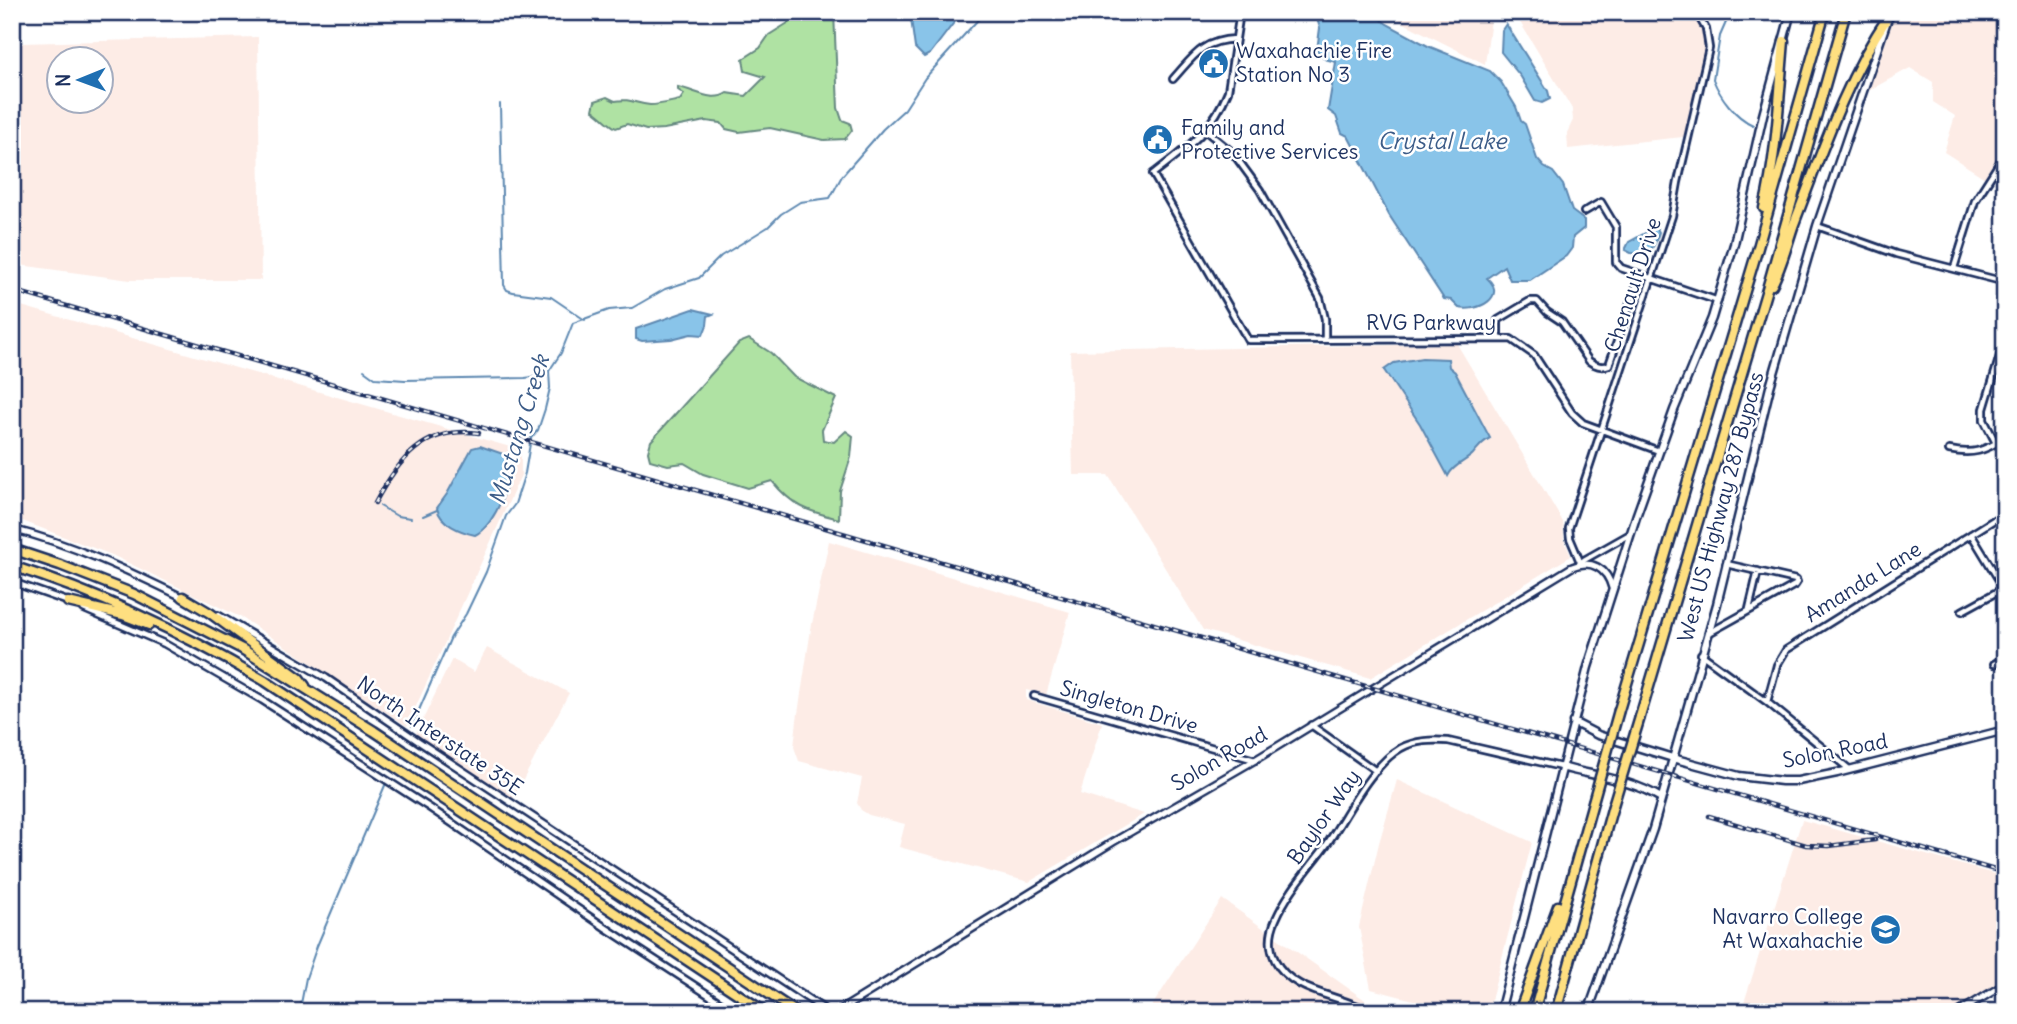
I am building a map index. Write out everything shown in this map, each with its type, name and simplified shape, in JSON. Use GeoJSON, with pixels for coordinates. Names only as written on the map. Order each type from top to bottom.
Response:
{"type":"FeatureCollection","features":[{"type":"Feature","properties":{"kind":"highway"},"geometry":{"type":"LineString","coordinates":[[1534,1012],[1619,710],[1754,260],[1825,12]]}},
{"type":"Feature","properties":{"kind":"highway"},"geometry":{"type":"LineString","coordinates":[[1558,1012],[1612,809],[1767,289],[1846,12]]}},
{"type":"Feature","properties":{"kind":"highway"},"geometry":{"type":"LineString","coordinates":[[1767,289],[1773,283],[1847,92],[1889,15]]}},
{"type":"Feature","properties":{"kind":"highway"},"geometry":{"type":"LineString","coordinates":[[1754,260],[1769,186],[1784,41]]}},
{"type":"Feature","properties":{"kind":"highway"},"geometry":{"type":"LineString","coordinates":[[12,549],[100,580],[252,654],[374,731],[796,1012]]}},
{"type":"Feature","properties":{"kind":"highway"},"geometry":{"type":"LineString","coordinates":[[12,566],[130,611],[234,663],[315,713],[765,1012]]}},
{"type":"Feature","properties":{"kind":"highway"},"geometry":{"type":"LineString","coordinates":[[183,597],[210,613],[299,678],[309,691]]}},
{"type":"Feature","properties":{"kind":"highway"},"geometry":{"type":"LineString","coordinates":[[68,602],[132,618],[234,663]]}},
{"type":"Feature","properties":{"kind":"highway"},"geometry":{"type":"LineString","coordinates":[[1519,1012],[1561,900],[1568,889]]}},
{"type":"Feature","properties":{"kind":"main road"},"geometry":{"type":"LineString","coordinates":[[1500,1012],[1573,722],[1631,533],[1674,410],[1702,347],[1717,301],[1734,244],[1763,115],[1791,12]]}},
{"type":"Feature","properties":{"kind":"main road","name":"West US Highway 287 Bypass"},"geometry":{"type":"LineString","coordinates":[[1588,1012],[1653,829],[1708,633],[1770,387],[1817,226],[1889,15]]}},
{"type":"Feature","properties":{"kind":"main road","name":"Solon Road"},"geometry":{"type":"LineString","coordinates":[[1573,722],[1598,735],[1738,776],[1782,781],[1798,781],[2005,730]]}},
{"type":"Feature","properties":{"kind":"main road"},"geometry":{"type":"LineString","coordinates":[[1561,767],[1601,775],[1661,798]]}},
{"type":"Feature","properties":{"kind":"street"},"geometry":{"type":"LineString","coordinates":[[1240,12],[1228,90],[1206,131],[1233,153],[1260,190],[1320,298],[1325,319],[1325,339]]}},
{"type":"Feature","properties":{"kind":"street","name":"Chenault Drive"},"geometry":{"type":"LineString","coordinates":[[1581,564],[1570,538],[1569,528],[1672,216],[1709,48],[1706,29],[1696,12]]}},
{"type":"Feature","properties":{"kind":"street"},"geometry":{"type":"LineString","coordinates":[[1173,79],[1206,46],[1214,41],[1236,39]]}},
{"type":"Feature","properties":{"kind":"street","name":"RVG Parkway"},"geometry":{"type":"LineString","coordinates":[[1206,131],[1153,174],[1248,340],[1511,338],[1534,355],[1572,413],[1583,423],[1659,452]]}},
{"type":"Feature","properties":{"kind":"street"},"geometry":{"type":"LineString","coordinates":[[1954,268],[1973,206],[2005,154]]}},
{"type":"Feature","properties":{"kind":"street"},"geometry":{"type":"LineString","coordinates":[[1584,212],[1601,202],[1616,227],[1618,265],[1717,301]]}},
{"type":"Feature","properties":{"kind":"street"},"geometry":{"type":"LineString","coordinates":[[1817,226],[1896,254],[2005,282]]}},
{"type":"Feature","properties":{"kind":"street"},"geometry":{"type":"LineString","coordinates":[[1498,338],[1498,320],[1530,301],[1537,301],[1562,322],[1589,361],[1609,365],[1640,275]]}},
{"type":"Feature","properties":{"kind":"street"},"geometry":{"type":"LineString","coordinates":[[1996,443],[1984,420],[1984,409],[2002,360],[2005,339]]}},
{"type":"Feature","properties":{"kind":"street"},"geometry":{"type":"LineString","coordinates":[[1949,450],[1968,453],[2005,438]]}},
{"type":"Feature","properties":{"kind":"street","name":"Amanda Lane"},"geometry":{"type":"LineString","coordinates":[[1767,702],[1777,665],[1786,650],[2005,513]]}},
{"type":"Feature","properties":{"kind":"street","name":"North Interstate 35E"},"geometry":{"type":"LineString","coordinates":[[12,529],[50,540],[112,564],[183,597],[326,678],[828,1012]]}},
{"type":"Feature","properties":{"kind":"street"},"geometry":{"type":"LineString","coordinates":[[1581,564],[1631,533]]}},
{"type":"Feature","properties":{"kind":"street"},"geometry":{"type":"LineString","coordinates":[[1962,611],[2004,589],[1971,533]]}},
{"type":"Feature","properties":{"kind":"street"},"geometry":{"type":"LineString","coordinates":[[1581,564],[1588,563],[1603,571],[1611,582],[1613,591]]}},
{"type":"Feature","properties":{"kind":"street","name":"Solon Road"},"geometry":{"type":"LineString","coordinates":[[836,1012],[1113,842],[1255,760],[1544,583],[1581,564]]}},
{"type":"Feature","properties":{"kind":"street"},"geometry":{"type":"LineString","coordinates":[[1708,633],[1796,585],[1797,582],[1726,564]]}},
{"type":"Feature","properties":{"kind":"street"},"geometry":{"type":"LineString","coordinates":[[1749,610],[1758,571]]}},
{"type":"Feature","properties":{"kind":"street"},"geometry":{"type":"LineString","coordinates":[[12,582],[68,602],[165,644],[262,700],[430,808],[606,929],[735,1012]]}},
{"type":"Feature","properties":{"kind":"street"},"geometry":{"type":"LineString","coordinates":[[1701,654],[1767,702],[1849,769]]}},
{"type":"Feature","properties":{"kind":"street"},"geometry":{"type":"LineString","coordinates":[[1994,664],[2005,658]]}},
{"type":"Feature","properties":{"kind":"street","name":"Singleton Drive"},"geometry":{"type":"LineString","coordinates":[[1034,696],[1255,760]]}},
{"type":"Feature","properties":{"kind":"street"},"geometry":{"type":"LineString","coordinates":[[1311,725],[1376,771]]}},
{"type":"Feature","properties":{"kind":"street","name":"Baylor Way"},"geometry":{"type":"LineString","coordinates":[[1370,1012],[1343,999],[1303,987],[1292,980],[1282,972],[1274,957],[1271,938],[1288,895],[1376,771],[1401,748],[1432,740],[1448,741],[1561,767]]}},
{"type":"Feature","properties":{"kind":"street"},"geometry":{"type":"LineString","coordinates":[[1959,1012],[2005,984]]}},
{"type":"Feature","properties":{"kind":"shaded area"},"geometry":{"type":"Polygon","coordinates":[[[1382,12],[1492,12],[1485,64],[1382,12]]]}},
{"type":"Feature","properties":{"kind":"shaded area"},"geometry":{"type":"Polygon","coordinates":[[[1514,12],[1699,12],[1703,16],[1702,30],[1706,50],[1683,137],[1568,149],[1567,133],[1573,120],[1572,109],[1514,12]]]}},
{"type":"Feature","properties":{"kind":"shaded area"},"geometry":{"type":"Polygon","coordinates":[[[1896,12],[2005,12],[2005,146],[1985,178],[1944,152],[1955,116],[1933,102],[1933,82],[1910,68],[1868,91],[1896,12]]]}},
{"type":"Feature","properties":{"kind":"shaded area"},"geometry":{"type":"Polygon","coordinates":[[[258,37],[261,280],[130,280],[12,264],[12,64],[21,43],[258,37]]]}},
{"type":"Feature","properties":{"kind":"shaded area"},"geometry":{"type":"Polygon","coordinates":[[[18,305],[521,450],[521,475],[407,726],[242,618],[112,555],[12,517],[12,306],[18,305]]]}},
{"type":"Feature","properties":{"kind":"shaded area"},"geometry":{"type":"Polygon","coordinates":[[[1457,344],[1563,522],[1564,540],[1571,556],[1370,678],[1203,630],[1108,475],[1073,475],[1070,351],[1457,344]]]}},
{"type":"Feature","properties":{"kind":"shaded area"},"geometry":{"type":"Polygon","coordinates":[[[829,541],[1070,612],[1046,695],[1026,690],[1026,700],[1102,723],[1080,794],[1144,814],[1029,882],[899,847],[905,824],[869,815],[861,810],[857,803],[862,778],[799,761],[794,747],[797,720],[811,629],[829,541]]]}},
{"type":"Feature","properties":{"kind":"shaded area"},"geometry":{"type":"Polygon","coordinates":[[[487,648],[569,693],[513,799],[416,734],[452,659],[474,672],[487,648]]]}},
{"type":"Feature","properties":{"kind":"shaded area"},"geometry":{"type":"Polygon","coordinates":[[[1397,780],[1532,842],[1488,1012],[1460,1012],[1371,989],[1359,927],[1397,780]]]}},
{"type":"Feature","properties":{"kind":"shaded area","name":"Navarro College At Waxahachie"},"geometry":{"type":"Polygon","coordinates":[[[1802,820],[2005,877],[2005,981],[1954,1012],[1741,1012],[1802,820]]]}},
{"type":"Feature","properties":{"kind":"shaded area"},"geometry":{"type":"Polygon","coordinates":[[[1222,899],[1382,1012],[1148,1012],[1222,899]]]}},
{"type":"Feature","properties":{"kind":"green space"},"geometry":{"type":"Polygon","coordinates":[[[790,12],[834,12],[838,108],[842,120],[850,123],[852,130],[845,139],[824,140],[770,128],[739,132],[726,129],[721,123],[706,121],[664,129],[646,130],[627,124],[616,128],[593,110],[595,101],[607,97],[615,101],[625,100],[650,105],[680,100],[684,94],[678,87],[715,97],[727,93],[746,96],[765,77],[745,71],[743,59],[760,48],[769,35],[788,23],[790,12]]]}},
{"type":"Feature","properties":{"kind":"green space"},"geometry":{"type":"Polygon","coordinates":[[[749,339],[771,353],[794,377],[836,398],[822,430],[823,440],[834,442],[846,431],[853,436],[851,457],[840,491],[839,519],[802,507],[787,497],[772,481],[748,488],[703,474],[684,463],[668,465],[650,460],[648,452],[651,441],[739,343],[749,339]]]}},
{"type":"Feature","properties":{"kind":"water"},"geometry":{"type":"Polygon","coordinates":[[[910,12],[962,12],[930,54],[924,57],[915,48],[910,12]]]}},
{"type":"Feature","properties":{"kind":"water","name":"Crystal Lake"},"geometry":{"type":"Polygon","coordinates":[[[1317,12],[1371,12],[1387,24],[1428,46],[1490,71],[1501,82],[1516,107],[1537,159],[1553,172],[1563,185],[1572,211],[1584,220],[1584,228],[1573,237],[1572,248],[1566,256],[1530,280],[1510,280],[1504,266],[1487,278],[1493,285],[1492,297],[1488,302],[1474,308],[1459,308],[1451,300],[1444,299],[1389,215],[1348,136],[1342,133],[1336,116],[1328,110],[1336,62],[1325,59],[1317,50],[1320,28],[1317,12]]]}},
{"type":"Feature","properties":{"kind":"water"},"geometry":{"type":"Polygon","coordinates":[[[1506,24],[1548,91],[1550,99],[1542,103],[1535,101],[1521,77],[1501,52],[1502,30],[1506,24]]]}},
{"type":"Feature","properties":{"kind":"water"},"geometry":{"type":"Polygon","coordinates":[[[1656,227],[1658,235],[1647,254],[1625,250],[1629,242],[1656,227]]]}},
{"type":"Feature","properties":{"kind":"water"},"geometry":{"type":"Polygon","coordinates":[[[693,309],[713,314],[708,316],[703,335],[691,334],[671,339],[642,341],[636,339],[636,329],[693,309]]]}},
{"type":"Feature","properties":{"kind":"water"},"geometry":{"type":"Polygon","coordinates":[[[1422,358],[1448,359],[1449,367],[1455,372],[1490,438],[1448,476],[1420,424],[1384,370],[1394,363],[1422,358]]]}},
{"type":"Feature","properties":{"kind":"water"},"geometry":{"type":"Polygon","coordinates":[[[480,446],[506,455],[508,475],[496,511],[483,530],[475,535],[447,523],[437,508],[472,448],[480,446]]]}},
{"type":"Feature","properties":{"kind":"waterway","name":"Mustang Creek"},"geometry":{"type":"LineString","coordinates":[[412,726],[451,637],[466,614],[486,572],[506,516],[515,504],[525,473],[531,438],[538,430],[545,409],[550,388],[549,371],[561,353],[573,323],[609,310],[632,308],[665,289],[699,278],[721,256],[768,227],[781,214],[800,202],[830,198],[842,176],[883,129],[905,109],[925,78],[985,12]]}},
{"type":"Feature","properties":{"kind":"waterway"},"geometry":{"type":"LineString","coordinates":[[1727,20],[1720,36],[1713,79],[1729,106],[1753,125]]}},
{"type":"Feature","properties":{"kind":"waterway"},"geometry":{"type":"LineString","coordinates":[[500,104],[504,285],[507,290],[513,292],[551,297],[585,320]]}},
{"type":"Feature","properties":{"kind":"waterway"},"geometry":{"type":"LineString","coordinates":[[364,370],[375,378],[405,380],[525,378],[548,372]]}},
{"type":"Feature","properties":{"kind":"waterway"},"geometry":{"type":"LineString","coordinates":[[380,506],[397,516],[411,518]]}},
{"type":"Feature","properties":{"kind":"waterway"},"geometry":{"type":"LineString","coordinates":[[423,516],[437,510]]}},
{"type":"Feature","properties":{"kind":"waterway","name":"Mustang Creek"},"geometry":{"type":"LineString","coordinates":[[300,1009],[306,978],[317,946],[386,783]]}},
{"type":"Feature","properties":{"kind":"railway"},"geometry":{"type":"LineString","coordinates":[[12,290],[2005,873]]}},
{"type":"Feature","properties":{"kind":"railway"},"geometry":{"type":"LineString","coordinates":[[375,503],[393,473],[415,449],[443,435],[479,433]]}},
{"type":"Feature","properties":{"kind":"railway"},"geometry":{"type":"LineString","coordinates":[[1709,816],[1806,845],[1829,846],[1875,840]]}},
{"type":"Feature","properties":{"kind":"place","name":"Waxahachie Fire Station No 3"},"geometry":{"type":"Point","coordinates":[1213,63]}},
{"type":"Feature","properties":{"kind":"place","name":"Family and Protective Services"},"geometry":{"type":"Point","coordinates":[1158,140]}},
{"type":"Feature","properties":{"kind":"place","name":"Navarro College At Waxahachie"},"geometry":{"type":"Point","coordinates":[1886,929]}}]}
